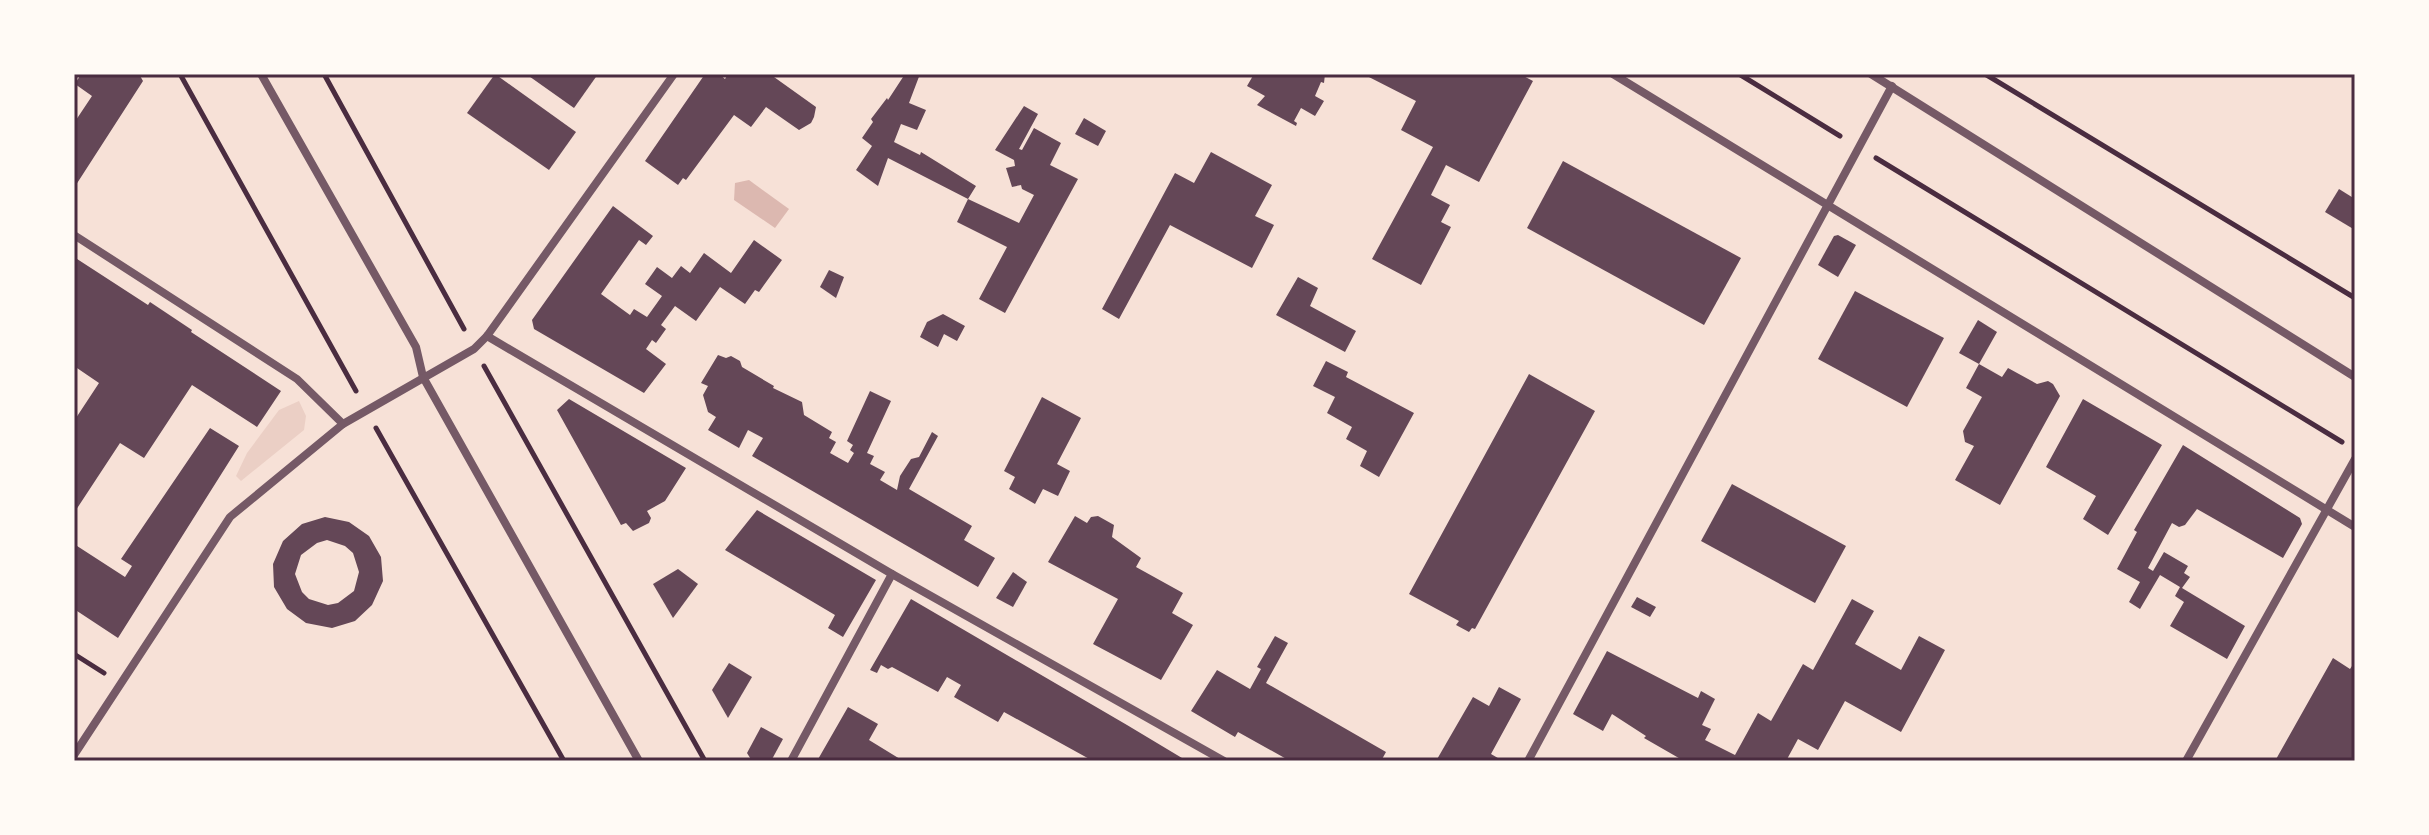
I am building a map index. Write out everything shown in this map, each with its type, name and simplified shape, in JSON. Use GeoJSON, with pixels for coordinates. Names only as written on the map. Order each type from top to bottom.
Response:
{"type":"FeatureCollection","features":[{"type":"Feature","properties":{"kind":"street"},"geometry":{"type":"LineString","coordinates":[[261,74],[416,347],[423,377],[639,761]]}},
{"type":"Feature","properties":{"kind":"street"},"geometry":{"type":"LineString","coordinates":[[74,755],[230,517],[343,424],[474,349],[487,336],[674,74]]}},
{"type":"Feature","properties":{"kind":"street"},"geometry":{"type":"LineString","coordinates":[[1613,74],[2355,527]]}},
{"type":"Feature","properties":{"kind":"street"},"geometry":{"type":"LineString","coordinates":[[1871,74],[2355,377]]}},
{"type":"Feature","properties":{"kind":"street"},"geometry":{"type":"LineString","coordinates":[[1528,761],[1892,86]]}},
{"type":"Feature","properties":{"kind":"street"},"geometry":{"type":"LineString","coordinates":[[74,235],[297,379],[343,424]]}},
{"type":"Feature","properties":{"kind":"street"},"geometry":{"type":"LineString","coordinates":[[487,336],[892,574],[1224,761]]}},
{"type":"Feature","properties":{"kind":"street"},"geometry":{"type":"LineString","coordinates":[[2186,761],[2355,459]]}},
{"type":"Feature","properties":{"kind":"street"},"geometry":{"type":"LineString","coordinates":[[791,761],[892,574]]}},
{"type":"Feature","properties":{"kind":"path"},"geometry":{"type":"LineString","coordinates":[[324,74],[705,761]]}},
{"type":"Feature","properties":{"kind":"path"},"geometry":{"type":"LineString","coordinates":[[1739,74],[2350,447]]}},
{"type":"Feature","properties":{"kind":"path"},"geometry":{"type":"LineString","coordinates":[[1985,74],[2355,298]]}},
{"type":"Feature","properties":{"kind":"path"},"geometry":{"type":"LineString","coordinates":[[74,654],[121,684]]}},
{"type":"Feature","properties":{"kind":"shaded area"},"geometry":{"type":"Polygon","coordinates":[[[749,180],[789,209],[775,228],[734,200],[735,183],[749,180]]]}},
{"type":"Feature","properties":{"kind":"shaded area"},"geometry":{"type":"Polygon","coordinates":[[[299,401],[306,416],[304,430],[241,481],[236,476],[247,453],[279,410],[299,401]]]}},
{"type":"Feature","properties":{"kind":"building"},"geometry":{"type":"Polygon","coordinates":[[[81,74],[139,74],[143,81],[74,188],[74,123],[92,96],[75,84],[81,74]]]}},
{"type":"Feature","properties":{"kind":"building"},"geometry":{"type":"Polygon","coordinates":[[[495,74],[576,132],[549,170],[467,113],[495,74]]]}},
{"type":"Feature","properties":{"kind":"building"},"geometry":{"type":"Polygon","coordinates":[[[526,74],[598,74],[574,108],[526,74]]]}},
{"type":"Feature","properties":{"kind":"building"},"geometry":{"type":"Polygon","coordinates":[[[705,74],[719,74],[725,79],[728,74],[776,74],[774,77],[816,107],[814,117],[811,123],[799,130],[766,107],[751,127],[734,115],[686,180],[683,178],[678,185],[645,161],[705,74]]]}},
{"type":"Feature","properties":{"kind":"building"},"geometry":{"type":"Polygon","coordinates":[[[905,74],[920,74],[909,103],[926,110],[917,130],[901,124],[894,142],[920,155],[921,152],[976,186],[968,199],[888,158],[878,186],[856,170],[872,146],[862,138],[873,122],[871,119],[905,74]]]}},
{"type":"Feature","properties":{"kind":"building"},"geometry":{"type":"Polygon","coordinates":[[[1254,74],[1325,74],[1324,83],[1321,82],[1315,96],[1324,101],[1315,116],[1301,108],[1294,121],[1296,126],[1257,105],[1265,96],[1247,86],[1254,74]]]}},
{"type":"Feature","properties":{"kind":"building"},"geometry":{"type":"Polygon","coordinates":[[[1363,74],[1520,74],[1533,81],[1479,182],[1446,165],[1431,195],[1450,205],[1441,222],[1451,227],[1421,285],[1372,259],[1433,147],[1401,130],[1416,101],[1363,74]]]}},
{"type":"Feature","properties":{"kind":"building"},"geometry":{"type":"Polygon","coordinates":[[[1024,106],[1038,114],[1019,149],[1022,150],[1034,128],[1061,143],[1050,165],[1078,179],[1005,313],[979,299],[1007,247],[957,222],[968,199],[1019,223],[1034,195],[1022,189],[1021,185],[1012,187],[1006,168],[1015,166],[1014,160],[995,150],[1024,106]]]}},
{"type":"Feature","properties":{"kind":"building"},"geometry":{"type":"Polygon","coordinates":[[[1084,118],[1106,131],[1098,146],[1075,134],[1084,118]]]}},
{"type":"Feature","properties":{"kind":"building"},"geometry":{"type":"Polygon","coordinates":[[[1211,152],[1272,185],[1255,216],[1274,225],[1252,268],[1170,225],[1119,319],[1102,309],[1175,173],[1194,183],[1211,152]]]}},
{"type":"Feature","properties":{"kind":"building"},"geometry":{"type":"Polygon","coordinates":[[[1563,161],[1741,258],[1704,325],[1527,228],[1563,161]]]}},
{"type":"Feature","properties":{"kind":"building"},"geometry":{"type":"Polygon","coordinates":[[[2339,189],[2355,199],[2355,230],[2325,212],[2339,189]]]}},
{"type":"Feature","properties":{"kind":"building"},"geometry":{"type":"Polygon","coordinates":[[[613,206],[653,236],[646,245],[639,240],[601,294],[630,315],[634,309],[647,317],[662,296],[645,284],[657,267],[672,278],[681,266],[690,273],[704,253],[731,273],[754,240],[782,260],[759,292],[755,290],[745,304],[720,287],[696,321],[675,306],[661,325],[666,329],[656,343],[652,340],[646,349],[666,364],[644,393],[534,329],[532,320],[613,206]]]}},
{"type":"Feature","properties":{"kind":"building"},"geometry":{"type":"Polygon","coordinates":[[[1838,235],[1856,245],[1838,277],[1818,265],[1834,236],[1838,235]]]}},
{"type":"Feature","properties":{"kind":"building"},"geometry":{"type":"Polygon","coordinates":[[[74,257],[148,305],[150,302],[281,391],[257,427],[192,385],[144,458],[120,443],[74,513],[74,421],[99,383],[74,366],[74,257]]]}},
{"type":"Feature","properties":{"kind":"building"},"geometry":{"type":"Polygon","coordinates":[[[829,270],[844,277],[836,298],[820,287],[829,270]]]}},
{"type":"Feature","properties":{"kind":"building"},"geometry":{"type":"Polygon","coordinates":[[[1298,277],[1318,288],[1310,306],[1356,331],[1345,352],[1276,315],[1298,277]]]}},
{"type":"Feature","properties":{"kind":"building"},"geometry":{"type":"Polygon","coordinates":[[[1855,291],[1944,338],[1907,407],[1818,359],[1855,291]]]}},
{"type":"Feature","properties":{"kind":"building"},"geometry":{"type":"Polygon","coordinates":[[[943,314],[965,326],[957,341],[944,334],[938,347],[920,337],[927,322],[943,314]]]}},
{"type":"Feature","properties":{"kind":"building"},"geometry":{"type":"Polygon","coordinates":[[[1978,320],[1997,332],[1979,364],[1959,353],[1978,320]]]}},
{"type":"Feature","properties":{"kind":"building"},"geometry":{"type":"Polygon","coordinates":[[[718,355],[731,356],[740,361],[742,367],[773,388],[802,402],[804,415],[832,432],[829,438],[836,442],[830,453],[848,463],[854,453],[850,450],[853,445],[847,441],[870,391],[891,401],[867,453],[874,456],[870,464],[885,472],[880,480],[897,490],[900,476],[911,459],[919,457],[932,432],[938,436],[909,489],[972,526],[964,540],[995,558],[978,587],[752,456],[763,438],[748,430],[739,448],[708,430],[716,417],[708,412],[703,395],[708,386],[701,383],[718,355]]]}},
{"type":"Feature","properties":{"kind":"building"},"geometry":{"type":"Polygon","coordinates":[[[1326,361],[1348,372],[1346,377],[1414,413],[1379,477],[1360,466],[1367,451],[1346,439],[1352,427],[1327,413],[1335,397],[1313,386],[1326,361]]]}},
{"type":"Feature","properties":{"kind":"building"},"geometry":{"type":"Polygon","coordinates":[[[1979,364],[2002,377],[2008,368],[2037,384],[2048,381],[2060,396],[2000,505],[1955,480],[1974,446],[1965,442],[1963,431],[1982,397],[1966,388],[1979,364]]]}},
{"type":"Feature","properties":{"kind":"building"},"geometry":{"type":"Polygon","coordinates":[[[1529,374],[1595,411],[1475,629],[1469,632],[1456,625],[1459,621],[1409,594],[1529,374]]]}},
{"type":"Feature","properties":{"kind":"building"},"geometry":{"type":"Polygon","coordinates":[[[1042,397],[1081,418],[1057,464],[1070,471],[1058,496],[1043,489],[1035,504],[1009,489],[1015,477],[1004,471],[1042,397]]]}},
{"type":"Feature","properties":{"kind":"building"},"geometry":{"type":"Polygon","coordinates":[[[569,399],[686,468],[665,501],[647,511],[651,518],[649,523],[633,531],[626,523],[621,525],[557,410],[569,399]]]}},
{"type":"Feature","properties":{"kind":"building"},"geometry":{"type":"Polygon","coordinates":[[[2083,399],[2162,445],[2108,535],[2083,519],[2096,496],[2046,467],[2083,399]]]}},
{"type":"Feature","properties":{"kind":"building"},"geometry":{"type":"Polygon","coordinates":[[[210,428],[239,446],[118,638],[74,609],[74,544],[125,577],[132,566],[121,559],[210,428]]]}},
{"type":"Feature","properties":{"kind":"building"},"geometry":{"type":"Polygon","coordinates":[[[2183,445],[2300,518],[2302,524],[2283,558],[2197,509],[2185,525],[2179,527],[2172,523],[2148,568],[2153,571],[2164,552],[2188,566],[2184,573],[2190,577],[2182,588],[2245,626],[2227,659],[2170,626],[2184,602],[2175,596],[2180,587],[2160,575],[2140,609],[2129,602],[2140,582],[2117,569],[2137,532],[2134,530],[2183,445]]]}},
{"type":"Feature","properties":{"kind":"building"},"geometry":{"type":"Polygon","coordinates":[[[1732,484],[1846,546],[1815,603],[1701,541],[1732,484]]]}},
{"type":"Feature","properties":{"kind":"building"},"geometry":{"type":"Polygon","coordinates":[[[757,510],[876,580],[843,637],[828,628],[835,615],[725,550],[757,510]]]}},
{"type":"Feature","properties":{"kind":"building"},"geometry":{"type":"Polygon","coordinates":[[[1075,516],[1087,523],[1091,517],[1098,516],[1114,525],[1112,537],[1141,558],[1136,567],[1183,593],[1172,613],[1193,625],[1161,680],[1093,644],[1118,599],[1048,562],[1075,516]]]}},
{"type":"Feature","properties":{"kind":"building"},"geometry":{"type":"Polygon","coordinates":[[[325,517],[349,522],[369,536],[381,557],[383,581],[372,605],[355,621],[332,628],[306,623],[287,609],[274,587],[273,564],[283,541],[302,524],[325,517]],[[327,540],[301,555],[295,574],[302,592],[309,599],[328,605],[338,603],[354,591],[359,572],[353,553],[345,546],[327,540]]]}},
{"type":"Feature","properties":{"kind":"building"},"geometry":{"type":"Polygon","coordinates":[[[678,569],[698,584],[673,618],[653,584],[678,569]]]}},
{"type":"Feature","properties":{"kind":"building"},"geometry":{"type":"Polygon","coordinates":[[[1013,572],[1027,582],[1013,607],[996,598],[1013,572]]]}},
{"type":"Feature","properties":{"kind":"building"},"geometry":{"type":"Polygon","coordinates":[[[1637,597],[1656,607],[1650,617],[1631,607],[1637,597]]]}},
{"type":"Feature","properties":{"kind":"building"},"geometry":{"type":"Polygon","coordinates":[[[911,599],[1187,761],[1093,761],[1004,712],[998,722],[954,697],[961,685],[947,677],[938,692],[892,667],[888,669],[881,665],[877,673],[870,670],[911,599]]]}},
{"type":"Feature","properties":{"kind":"building"},"geometry":{"type":"Polygon","coordinates":[[[1852,599],[1874,611],[1855,644],[1901,670],[1919,636],[1945,650],[1901,732],[1845,701],[1818,750],[1798,739],[1786,761],[1684,761],[1644,738],[1646,736],[1612,714],[1603,731],[1573,714],[1607,651],[1698,698],[1701,691],[1715,699],[1702,725],[1711,729],[1705,740],[1735,755],[1758,713],[1771,721],[1803,664],[1813,670],[1852,599]]]}},
{"type":"Feature","properties":{"kind":"building"},"geometry":{"type":"Polygon","coordinates":[[[1275,636],[1288,643],[1266,683],[1386,752],[1381,761],[1290,761],[1238,732],[1235,737],[1191,711],[1217,670],[1250,689],[1261,669],[1257,667],[1275,636]]]}},
{"type":"Feature","properties":{"kind":"building"},"geometry":{"type":"Polygon","coordinates":[[[2333,658],[2350,669],[2352,666],[2355,668],[2355,761],[2275,761],[2333,658]]]}},
{"type":"Feature","properties":{"kind":"building"},"geometry":{"type":"Polygon","coordinates":[[[729,663],[752,677],[728,718],[712,690],[729,663]]]}},
{"type":"Feature","properties":{"kind":"building"},"geometry":{"type":"Polygon","coordinates":[[[1499,687],[1521,699],[1491,754],[1503,761],[1436,761],[1473,697],[1489,706],[1499,687]]]}},
{"type":"Feature","properties":{"kind":"building"},"geometry":{"type":"Polygon","coordinates":[[[848,707],[878,724],[869,740],[900,759],[898,761],[817,761],[848,707]]]}},
{"type":"Feature","properties":{"kind":"building"},"geometry":{"type":"Polygon","coordinates":[[[761,727],[783,739],[771,761],[752,761],[747,753],[761,727]]]}}]}
